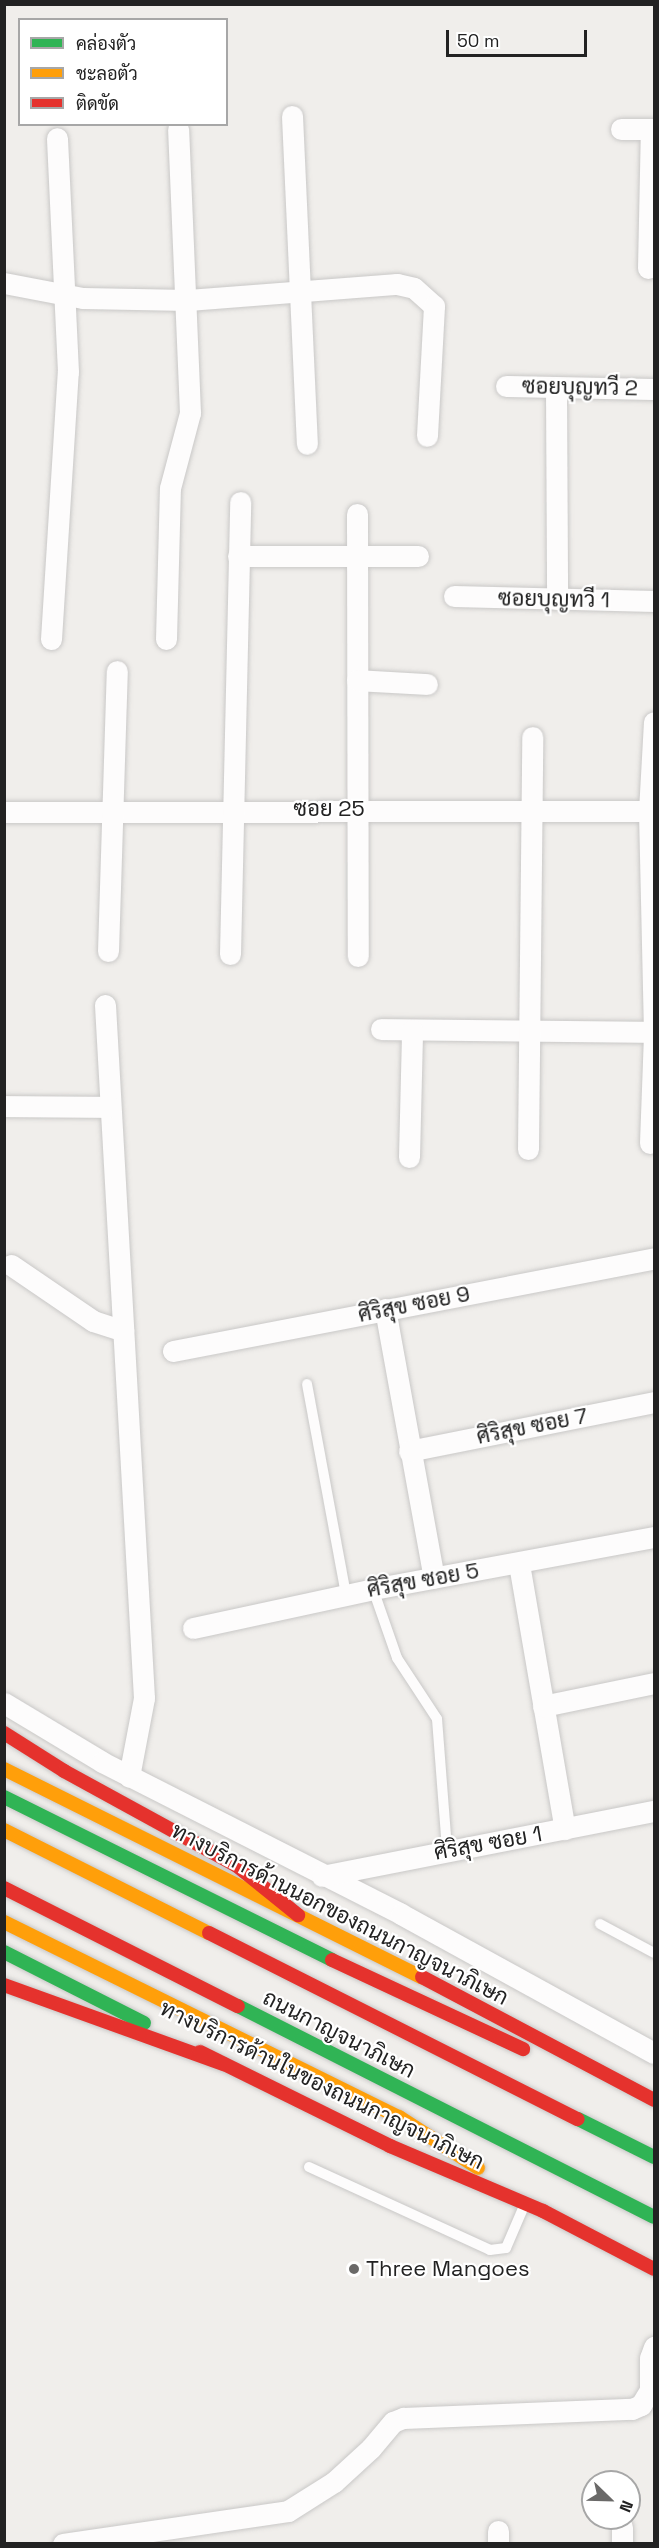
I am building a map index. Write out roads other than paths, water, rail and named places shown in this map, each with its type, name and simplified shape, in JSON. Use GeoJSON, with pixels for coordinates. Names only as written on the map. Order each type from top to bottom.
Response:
{"type":"FeatureCollection","features":[{"type":"Feature","properties":{"kind":"main road"},"geometry":{"type":"LineString","coordinates":[[4,1733],[236,1865],[298,1915]]}},
{"type":"Feature","properties":{"kind":"main road","name":"ทางบริการด้านนอกของถนนกาญจนาภิเษก"},"geometry":{"type":"LineString","coordinates":[[4,1769],[478,2005],[654,2100]]}},
{"type":"Feature","properties":{"kind":"main road"},"geometry":{"type":"LineString","coordinates":[[4,1797],[303,1947],[534,2054],[617,2081]]}},
{"type":"Feature","properties":{"kind":"main road","name":"ถนนกาญจนาภิเษก"},"geometry":{"type":"LineString","coordinates":[[4,1830],[654,2157]]}},
{"type":"Feature","properties":{"kind":"main road","name":"ถนนกาญจนาภิเษก"},"geometry":{"type":"LineString","coordinates":[[4,1888],[654,2217]]}},
{"type":"Feature","properties":{"kind":"main road"},"geometry":{"type":"LineString","coordinates":[[4,1922],[399,2117],[543,2211]]}},
{"type":"Feature","properties":{"kind":"main road","name":"ทางบริการด้านในของถนนกาญจนาภิเษก"},"geometry":{"type":"LineString","coordinates":[[4,1952],[390,2146],[543,2211],[654,2269]]}},
{"type":"Feature","properties":{"kind":"main road"},"geometry":{"type":"LineString","coordinates":[[4,1985],[223,2064]]}},
{"type":"Feature","properties":{"kind":"street"},"geometry":{"type":"LineString","coordinates":[[292,116],[307,444]]}},
{"type":"Feature","properties":{"kind":"street"},"geometry":{"type":"LineString","coordinates":[[166,639],[170,488],[190,413],[188,300],[178,129]]}},
{"type":"Feature","properties":{"kind":"street"},"geometry":{"type":"LineString","coordinates":[[621,129],[653,129],[648,268]]}},
{"type":"Feature","properties":{"kind":"street"},"geometry":{"type":"LineString","coordinates":[[51,639],[68,372],[57,138]]}},
{"type":"Feature","properties":{"kind":"street"},"geometry":{"type":"LineString","coordinates":[[4,283],[65,296],[188,300],[397,284],[414,288],[432,300],[427,436]]}},
{"type":"Feature","properties":{"kind":"street","name":"ซอยบุญทวี 2"},"geometry":{"type":"LineString","coordinates":[[506,386],[654,389]]}},
{"type":"Feature","properties":{"kind":"street"},"geometry":{"type":"LineString","coordinates":[[556,387],[557,600]]}},
{"type":"Feature","properties":{"kind":"street"},"geometry":{"type":"LineString","coordinates":[[230,954],[240,502]]}},
{"type":"Feature","properties":{"kind":"street"},"geometry":{"type":"LineString","coordinates":[[357,514],[358,956]]}},
{"type":"Feature","properties":{"kind":"street"},"geometry":{"type":"LineString","coordinates":[[238,556],[358,558],[418,556]]}},
{"type":"Feature","properties":{"kind":"street","name":"ซอยบุญทวี 1"},"geometry":{"type":"LineString","coordinates":[[454,596],[654,601]]}},
{"type":"Feature","properties":{"kind":"street"},"geometry":{"type":"LineString","coordinates":[[108,951],[117,671]]}},
{"type":"Feature","properties":{"kind":"street"},"geometry":{"type":"LineString","coordinates":[[357,680],[427,684]]}},
{"type":"Feature","properties":{"kind":"street"},"geometry":{"type":"LineString","coordinates":[[651,1143],[654,1032],[652,811],[654,722]]}},
{"type":"Feature","properties":{"kind":"street"},"geometry":{"type":"LineString","coordinates":[[528,1149],[532,737]]}},
{"type":"Feature","properties":{"kind":"street","name":"ซอย 25"},"geometry":{"type":"LineString","coordinates":[[4,812],[114,809],[652,811]]}},
{"type":"Feature","properties":{"kind":"street"},"geometry":{"type":"LineString","coordinates":[[105,1005],[144,1698],[129,1777]]}},
{"type":"Feature","properties":{"kind":"street"},"geometry":{"type":"LineString","coordinates":[[381,1029],[654,1032]]}},
{"type":"Feature","properties":{"kind":"street"},"geometry":{"type":"LineString","coordinates":[[409,1157],[412,1030]]}},
{"type":"Feature","properties":{"kind":"street"},"geometry":{"type":"LineString","coordinates":[[4,1106],[110,1107]]}},
{"type":"Feature","properties":{"kind":"street","name":"ศิริสุข ซอย 9"},"geometry":{"type":"LineString","coordinates":[[173,1351],[654,1258]]}},
{"type":"Feature","properties":{"kind":"street"},"geometry":{"type":"LineString","coordinates":[[11,1265],[93,1321],[123,1331]]}},
{"type":"Feature","properties":{"kind":"street"},"geometry":{"type":"LineString","coordinates":[[385,1309],[409,1451],[434,1578]]}},
{"type":"Feature","properties":{"kind":"street","name":"ศิริสุข ซอย 7"},"geometry":{"type":"LineString","coordinates":[[409,1451],[654,1402]]}},
{"type":"Feature","properties":{"kind":"street","name":"ศิริสุข ซอย 5"},"geometry":{"type":"LineString","coordinates":[[193,1628],[346,1594],[654,1538]]}},
{"type":"Feature","properties":{"kind":"street"},"geometry":{"type":"LineString","coordinates":[[519,1564],[565,1829]]}},
{"type":"Feature","properties":{"kind":"street"},"geometry":{"type":"LineString","coordinates":[[543,1706],[654,1683]]}},
{"type":"Feature","properties":{"kind":"street"},"geometry":{"type":"LineString","coordinates":[[4,1703],[129,1777],[401,1914],[654,2053]]}},
{"type":"Feature","properties":{"kind":"street","name":"ศิริสุข ซอย 1"},"geometry":{"type":"LineString","coordinates":[[322,1876],[654,1811]]}},
{"type":"Feature","properties":{"kind":"street"},"geometry":{"type":"LineString","coordinates":[[70,2543],[185,2536],[266,2517],[305,2503],[371,2448],[393,2422],[403,2418],[632,2409],[641,2405],[650,2390],[650,2358],[654,2347]]}},
{"type":"Feature","properties":{"kind":"lane"},"geometry":{"type":"LineString","coordinates":[[307,1384],[346,1594]]}},
{"type":"Feature","properties":{"kind":"lane"},"geometry":{"type":"LineString","coordinates":[[373,1589],[397,1658],[437,1719],[447,1851]]}},
{"type":"Feature","properties":{"kind":"lane"},"geometry":{"type":"LineString","coordinates":[[600,1924],[654,1953]]}},
{"type":"Feature","properties":{"kind":"lane"},"geometry":{"type":"LineString","coordinates":[[309,2167],[490,2250],[506,2248],[525,2203]]}},
{"type":"Feature","properties":{"kind":"place","name":"Three Mangoes"},"geometry":{"type":"Point","coordinates":[354,2269]}}]}
